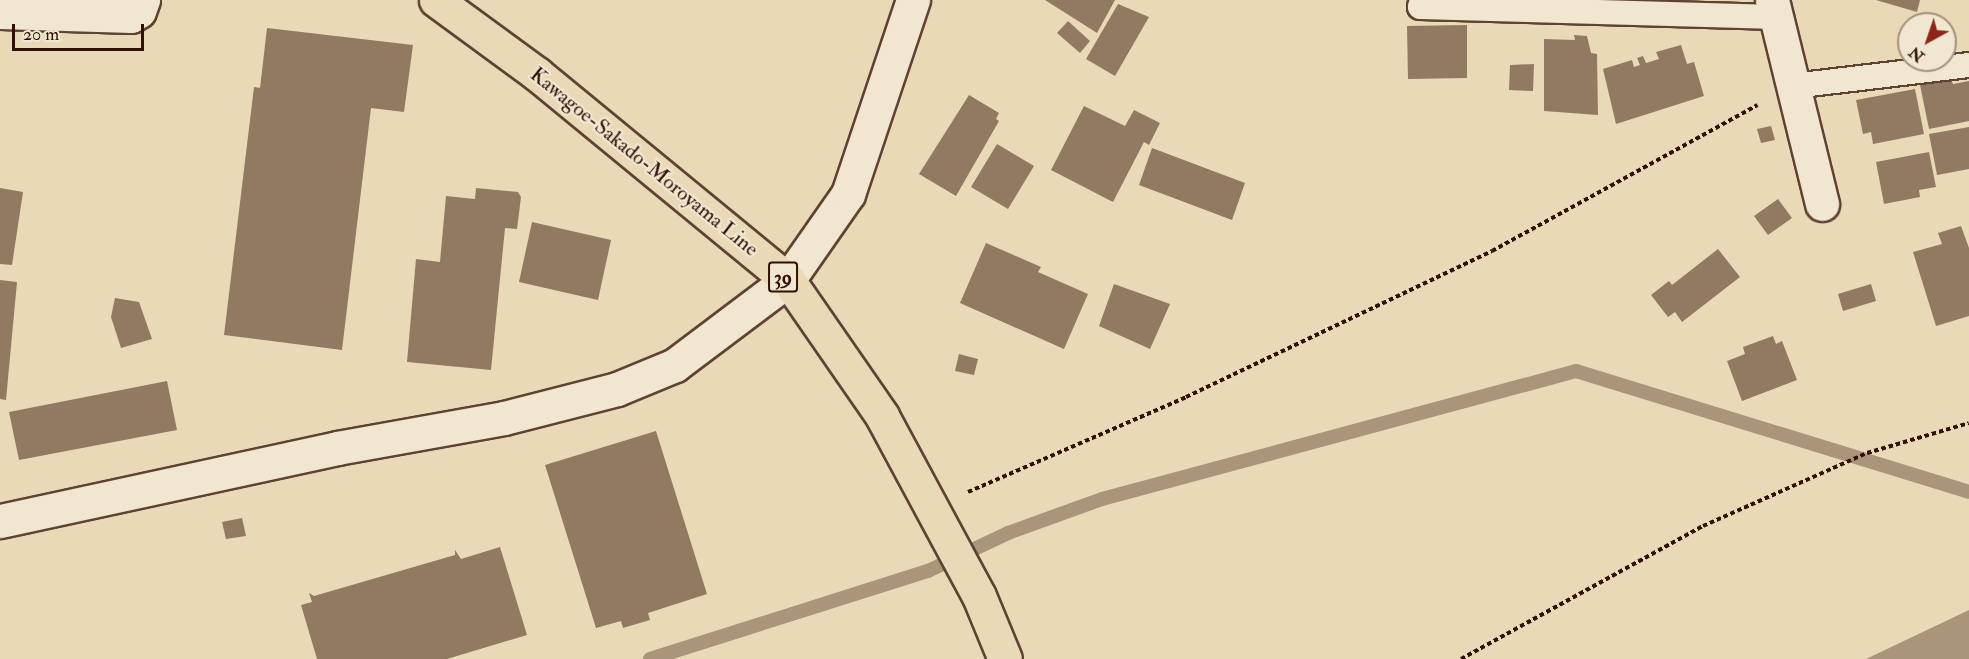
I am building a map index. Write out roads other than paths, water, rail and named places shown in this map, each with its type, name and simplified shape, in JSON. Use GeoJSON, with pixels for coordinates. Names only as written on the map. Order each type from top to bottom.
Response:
{"type":"FeatureCollection","features":[{"type":"Feature","properties":{"kind":"main road","name":"Kawagoe-Sakado-Moroyama Line"},"geometry":{"type":"LineString","coordinates":[[436,0],[537,74],[788,280],[882,416],[980,596],[1005,659]]}},
{"type":"Feature","properties":{"kind":"street"},"geometry":{"type":"LineString","coordinates":[[0,12],[131,16],[139,11],[143,0]]}},
{"type":"Feature","properties":{"kind":"street"},"geometry":{"type":"LineString","coordinates":[[0,521],[337,448],[504,418],[617,389],[675,365],[788,280],[848,194],[913,0]]}},
{"type":"Feature","properties":{"kind":"street"},"geometry":{"type":"LineString","coordinates":[[1775,9],[1822,204]]}},
{"type":"Feature","properties":{"kind":"lane"},"geometry":{"type":"LineString","coordinates":[[1422,0],[1420,7],[1775,9]]}},
{"type":"Feature","properties":{"kind":"lane"},"geometry":{"type":"LineString","coordinates":[[1793,86],[1969,65]]}},
{"type":"Feature","properties":{"kind":"waterway"},"geometry":{"type":"LineString","coordinates":[[650,659],[928,571],[1008,533],[1102,499],[1576,371],[1969,492]]}}]}
